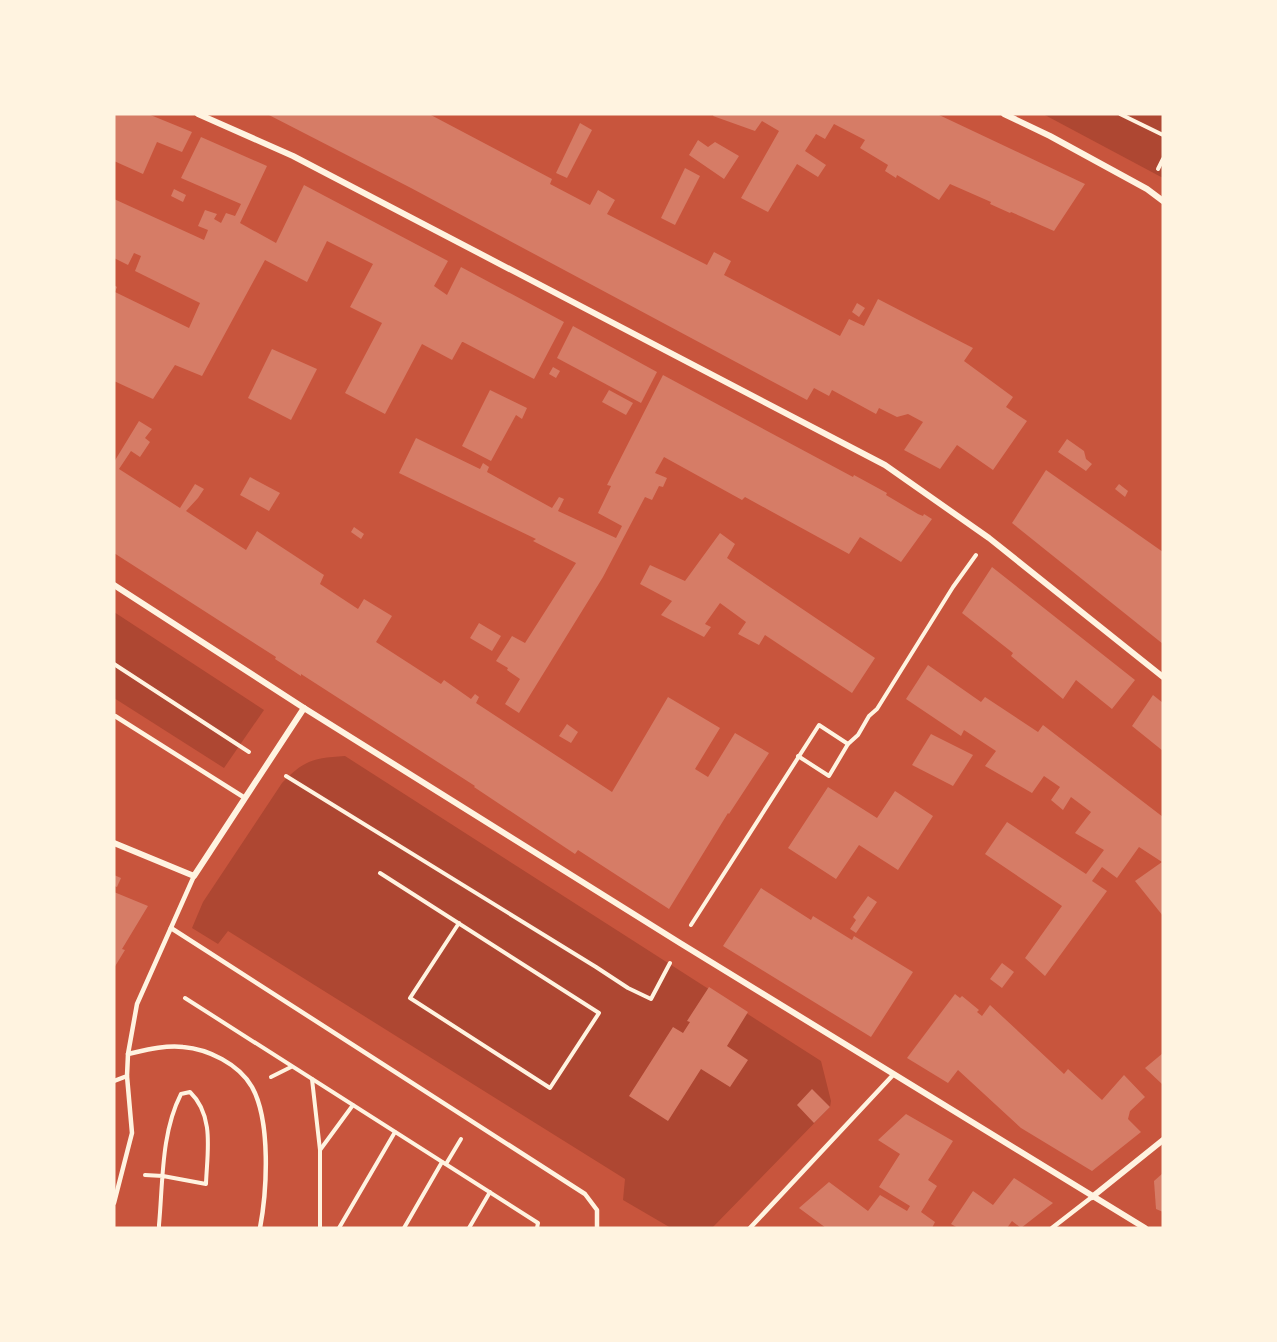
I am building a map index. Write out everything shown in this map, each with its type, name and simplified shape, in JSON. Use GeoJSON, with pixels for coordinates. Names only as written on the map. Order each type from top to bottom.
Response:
{"type":"FeatureCollection","features":[{"type":"Feature","properties":{"kind":"street"},"geometry":{"type":"LineString","coordinates":[[198,114],[293,156],[885,465],[988,538],[1163,677]]}},
{"type":"Feature","properties":{"kind":"street"},"geometry":{"type":"LineString","coordinates":[[1004,114],[1050,136],[1147,189],[1163,201]]}},
{"type":"Feature","properties":{"kind":"street"},"geometry":{"type":"LineString","coordinates":[[114,585],[304,708],[680,943],[1145,1228]]}},
{"type":"Feature","properties":{"kind":"street"},"geometry":{"type":"LineString","coordinates":[[114,843],[194,876],[304,708]]}},
{"type":"Feature","properties":{"kind":"street"},"geometry":{"type":"LineString","coordinates":[[1092,1197],[1163,1140]]}},
{"type":"Feature","properties":{"kind":"lane"},"geometry":{"type":"LineString","coordinates":[[115,716],[244,798]]}},
{"type":"Feature","properties":{"kind":"lane"},"geometry":{"type":"LineString","coordinates":[[114,1203],[132,1133],[127,1076],[128,1054],[137,1004],[194,876]]}},
{"type":"Feature","properties":{"kind":"lane"},"geometry":{"type":"LineString","coordinates":[[171,928],[585,1194],[597,1210],[597,1228]]}},
{"type":"Feature","properties":{"kind":"lane"},"geometry":{"type":"LineString","coordinates":[[128,1054],[149,1049],[183,1047],[214,1054],[237,1069],[252,1087],[264,1133],[266,1174],[260,1228]]}},
{"type":"Feature","properties":{"kind":"lane"},"geometry":{"type":"LineString","coordinates":[[750,1228],[893,1075]]}},
{"type":"Feature","properties":{"kind":"lane"},"geometry":{"type":"LineString","coordinates":[[114,1081],[127,1076]]}},
{"type":"Feature","properties":{"kind":"lane"},"geometry":{"type":"LineString","coordinates":[[114,1176],[121,1175]]}},
{"type":"Feature","properties":{"kind":"lane"},"geometry":{"type":"LineString","coordinates":[[1052,1228],[1092,1197]]}},
{"type":"Feature","properties":{"kind":"path"},"geometry":{"type":"LineString","coordinates":[[1120,114],[1163,135]]}},
{"type":"Feature","properties":{"kind":"path"},"geometry":{"type":"LineString","coordinates":[[798,756],[829,776],[848,744],[858,735],[869,716],[877,709],[972,561]]}},
{"type":"Feature","properties":{"kind":"path"},"geometry":{"type":"LineString","coordinates":[[114,664],[267,764],[628,988],[651,999],[680,943],[819,725],[848,744]]}},
{"type":"Feature","properties":{"kind":"path"},"geometry":{"type":"LineString","coordinates":[[380,873],[459,923],[599,1012],[550,1088],[410,998],[459,923]]}},
{"type":"Feature","properties":{"kind":"path"},"geometry":{"type":"LineString","coordinates":[[185,998],[538,1223],[537,1228]]}},
{"type":"Feature","properties":{"kind":"path"},"geometry":{"type":"LineString","coordinates":[[312,1079],[320,1150],[320,1228]]}},
{"type":"Feature","properties":{"kind":"path"},"geometry":{"type":"LineString","coordinates":[[121,1175],[163,1176],[206,1184],[208,1131],[200,1101],[190,1092],[181,1094],[175,1105],[165,1150],[163,1176],[159,1228]]}},
{"type":"Feature","properties":{"kind":"path"},"geometry":{"type":"LineString","coordinates":[[320,1150],[353,1105]]}},
{"type":"Feature","properties":{"kind":"path"},"geometry":{"type":"LineString","coordinates":[[339,1228],[395,1132]]}},
{"type":"Feature","properties":{"kind":"path"},"geometry":{"type":"LineString","coordinates":[[405,1228],[442,1162]]}},
{"type":"Feature","properties":{"kind":"path"},"geometry":{"type":"LineString","coordinates":[[469,1228],[490,1192]]}},
{"type":"Feature","properties":{"kind":"shaded area"},"geometry":{"type":"Polygon","coordinates":[[[1043,114],[1163,114],[1163,178],[1043,114]]]}},
{"type":"Feature","properties":{"kind":"shaded area"},"geometry":{"type":"Polygon","coordinates":[[[114,612],[264,710],[224,768],[114,698],[114,612]]]}},
{"type":"Feature","properties":{"kind":"shaded area"},"geometry":{"type":"Polygon","coordinates":[[[345,756],[821,1061],[831,1101],[830,1107],[712,1228],[671,1228],[623,1200],[625,1179],[228,931],[218,944],[192,928],[203,902],[282,783],[297,769],[317,759],[345,756]]]}},
{"type":"Feature","properties":{"kind":"building"},"geometry":{"type":"Polygon","coordinates":[[[114,114],[148,114],[192,132],[182,152],[157,142],[143,174],[114,161],[114,114]]]}},
{"type":"Feature","properties":{"kind":"building"},"geometry":{"type":"Polygon","coordinates":[[[267,114],[429,114],[552,179],[550,184],[590,205],[598,190],[615,200],[607,214],[707,265],[714,252],[731,261],[724,275],[840,336],[849,319],[864,326],[878,299],[973,348],[964,361],[1013,397],[1006,407],[1027,421],[993,470],[957,445],[940,469],[904,450],[923,422],[908,414],[897,417],[879,408],[876,414],[832,390],[829,396],[814,388],[807,400],[411,188],[267,114]]]}},
{"type":"Feature","properties":{"kind":"building"},"geometry":{"type":"Polygon","coordinates":[[[714,114],[937,114],[1085,184],[1054,231],[950,184],[939,200],[897,175],[896,178],[885,171],[888,165],[860,148],[865,140],[834,124],[825,139],[816,134],[805,151],[826,165],[818,177],[797,164],[768,212],[741,198],[779,131],[762,121],[755,131],[713,116],[714,114]]]}},
{"type":"Feature","properties":{"kind":"building"},"geometry":{"type":"Polygon","coordinates":[[[580,123],[592,130],[567,178],[556,173],[580,123]]]}},
{"type":"Feature","properties":{"kind":"building"},"geometry":{"type":"Polygon","coordinates":[[[201,137],[267,166],[240,223],[276,243],[304,185],[448,261],[434,286],[447,295],[461,267],[564,322],[534,379],[463,342],[452,360],[422,344],[385,414],[345,393],[382,323],[350,307],[373,264],[327,241],[307,282],[265,260],[202,376],[175,365],[153,399],[114,381],[114,285],[117,287],[115,292],[189,328],[200,303],[135,271],[141,256],[134,253],[128,265],[114,258],[114,199],[204,240],[208,230],[198,226],[205,210],[217,214],[214,219],[221,223],[226,213],[235,216],[241,204],[181,178],[201,137]]]}},
{"type":"Feature","properties":{"kind":"building"},"geometry":{"type":"Polygon","coordinates":[[[698,140],[708,147],[715,142],[739,156],[724,179],[689,155],[698,140]]]}},
{"type":"Feature","properties":{"kind":"building"},"geometry":{"type":"Polygon","coordinates":[[[685,168],[700,176],[675,225],[661,218],[685,168]]]}},
{"type":"Feature","properties":{"kind":"building"},"geometry":{"type":"Polygon","coordinates":[[[174,189],[186,195],[183,202],[171,196],[174,189]]]}},
{"type":"Feature","properties":{"kind":"building"},"geometry":{"type":"Polygon","coordinates":[[[857,303],[865,308],[859,317],[852,312],[857,303]]]}},
{"type":"Feature","properties":{"kind":"building"},"geometry":{"type":"Polygon","coordinates":[[[573,326],[657,372],[641,403],[557,358],[573,326]]]}},
{"type":"Feature","properties":{"kind":"building"},"geometry":{"type":"Polygon","coordinates":[[[272,349],[317,369],[291,420],[248,398],[272,349]]]}},
{"type":"Feature","properties":{"kind":"building"},"geometry":{"type":"Polygon","coordinates":[[[553,367],[560,371],[556,378],[549,374],[553,367]]]}},
{"type":"Feature","properties":{"kind":"building"},"geometry":{"type":"Polygon","coordinates":[[[663,375],[853,477],[854,475],[887,493],[886,495],[918,514],[923,516],[924,514],[932,519],[901,562],[860,537],[849,554],[745,497],[742,500],[664,457],[655,473],[667,478],[663,487],[659,486],[652,500],[645,497],[603,577],[519,713],[505,704],[520,679],[496,661],[512,636],[525,643],[576,563],[533,541],[536,539],[399,473],[416,438],[480,469],[483,463],[489,467],[487,472],[552,508],[559,497],[564,499],[558,511],[616,538],[622,526],[598,513],[611,486],[607,485],[663,375]]]}},
{"type":"Feature","properties":{"kind":"building"},"geometry":{"type":"Polygon","coordinates":[[[490,390],[527,408],[522,419],[516,415],[491,461],[462,446],[490,390]]]}},
{"type":"Feature","properties":{"kind":"building"},"geometry":{"type":"Polygon","coordinates":[[[609,390],[633,403],[626,415],[602,402],[609,390]]]}},
{"type":"Feature","properties":{"kind":"building"},"geometry":{"type":"Polygon","coordinates":[[[139,421],[152,429],[145,438],[150,442],[140,457],[131,451],[119,469],[180,508],[195,484],[204,489],[186,511],[246,550],[257,531],[324,575],[320,584],[358,609],[364,599],[392,616],[376,642],[441,684],[444,680],[471,699],[475,694],[479,697],[476,703],[612,792],[668,697],[720,728],[695,769],[708,777],[735,733],[769,753],[728,813],[669,909],[578,850],[575,854],[475,786],[301,674],[301,676],[275,659],[276,657],[114,553],[114,462],[139,421]]]}},
{"type":"Feature","properties":{"kind":"building"},"geometry":{"type":"Polygon","coordinates":[[[1067,439],[1084,451],[1086,459],[1092,464],[1086,471],[1058,452],[1067,439]]]}},
{"type":"Feature","properties":{"kind":"building"},"geometry":{"type":"Polygon","coordinates":[[[1046,470],[1163,552],[1163,644],[1012,523],[1046,470]]]}},
{"type":"Feature","properties":{"kind":"building"},"geometry":{"type":"Polygon","coordinates":[[[250,477],[280,493],[269,511],[240,495],[250,477]]]}},
{"type":"Feature","properties":{"kind":"building"},"geometry":{"type":"Polygon","coordinates":[[[1119,484],[1128,491],[1125,497],[1115,489],[1119,484]]]}},
{"type":"Feature","properties":{"kind":"building"},"geometry":{"type":"Polygon","coordinates":[[[354,527],[364,534],[361,539],[351,532],[354,527]]]}},
{"type":"Feature","properties":{"kind":"building"},"geometry":{"type":"Polygon","coordinates":[[[720,533],[735,544],[727,558],[875,658],[852,693],[765,635],[759,645],[738,634],[746,622],[720,603],[705,624],[711,627],[704,637],[661,615],[672,601],[640,584],[650,565],[685,581],[720,533]]]}},
{"type":"Feature","properties":{"kind":"building"},"geometry":{"type":"Polygon","coordinates":[[[992,567],[1135,680],[1112,709],[1076,680],[1063,699],[1011,656],[1013,653],[962,613],[992,567]]]}},
{"type":"Feature","properties":{"kind":"building"},"geometry":{"type":"Polygon","coordinates":[[[479,623],[501,636],[492,651],[470,638],[479,623]]]}},
{"type":"Feature","properties":{"kind":"building"},"geometry":{"type":"Polygon","coordinates":[[[928,665],[981,702],[985,697],[1038,732],[1043,725],[1163,817],[1162,862],[1139,847],[1117,878],[1102,867],[1092,881],[1107,891],[1045,976],[1025,958],[1062,906],[985,854],[1007,822],[1086,874],[1104,850],[1075,833],[1091,812],[1071,797],[1063,810],[1051,800],[1060,787],[1044,776],[1032,793],[985,766],[996,751],[964,730],[961,736],[906,699],[928,665]]]}},
{"type":"Feature","properties":{"kind":"building"},"geometry":{"type":"Polygon","coordinates":[[[1153,695],[1163,703],[1163,751],[1132,726],[1153,695]]]}},
{"type":"Feature","properties":{"kind":"building"},"geometry":{"type":"Polygon","coordinates":[[[567,724],[578,732],[571,743],[559,736],[567,724]]]}},
{"type":"Feature","properties":{"kind":"building"},"geometry":{"type":"Polygon","coordinates":[[[931,734],[973,755],[953,786],[912,765],[931,734]]]}},
{"type":"Feature","properties":{"kind":"building"},"geometry":{"type":"Polygon","coordinates":[[[828,787],[877,818],[895,791],[933,816],[898,870],[859,845],[836,879],[788,848],[828,787]]]}},
{"type":"Feature","properties":{"kind":"building"},"geometry":{"type":"Polygon","coordinates":[[[1163,863],[1163,916],[1135,881],[1163,863]]]}},
{"type":"Feature","properties":{"kind":"building"},"geometry":{"type":"Polygon","coordinates":[[[114,875],[121,878],[117,887],[114,886],[114,875]]]}},
{"type":"Feature","properties":{"kind":"building"},"geometry":{"type":"Polygon","coordinates":[[[761,888],[811,920],[813,916],[852,940],[854,936],[913,972],[871,1037],[723,946],[761,888]]]}},
{"type":"Feature","properties":{"kind":"building"},"geometry":{"type":"Polygon","coordinates":[[[114,892],[148,906],[122,949],[125,950],[114,968],[114,892]]]}},
{"type":"Feature","properties":{"kind":"building"},"geometry":{"type":"Polygon","coordinates":[[[868,896],[877,902],[856,933],[850,929],[856,920],[853,917],[868,896]]]}},
{"type":"Feature","properties":{"kind":"building"},"geometry":{"type":"Polygon","coordinates":[[[1002,963],[1014,972],[1002,988],[990,979],[1002,963]]]}},
{"type":"Feature","properties":{"kind":"building"},"geometry":{"type":"Polygon","coordinates":[[[709,987],[748,1012],[727,1046],[748,1060],[730,1087],[701,1069],[668,1121],[629,1096],[673,1027],[683,1033],[690,1022],[687,1021],[709,987]]]}},
{"type":"Feature","properties":{"kind":"building"},"geometry":{"type":"Polygon","coordinates":[[[955,994],[960,998],[962,996],[979,1010],[977,1012],[982,1016],[990,1005],[1064,1074],[1068,1069],[1102,1100],[1124,1075],[1145,1097],[1130,1111],[1128,1119],[1141,1132],[1092,1171],[1021,1128],[958,1070],[948,1083],[907,1058],[955,994]]]}},
{"type":"Feature","properties":{"kind":"building"},"geometry":{"type":"Polygon","coordinates":[[[1163,1053],[1163,1085],[1145,1068],[1163,1053]]]}},
{"type":"Feature","properties":{"kind":"building"},"geometry":{"type":"Polygon","coordinates":[[[812,1089],[830,1107],[814,1123],[797,1105],[812,1089]]]}},
{"type":"Feature","properties":{"kind":"building"},"geometry":{"type":"Polygon","coordinates":[[[906,1114],[953,1141],[928,1180],[937,1186],[921,1212],[935,1222],[932,1228],[826,1228],[799,1208],[829,1182],[868,1211],[880,1195],[907,1211],[910,1206],[879,1187],[900,1154],[878,1140],[906,1114]]]}},
{"type":"Feature","properties":{"kind":"building"},"geometry":{"type":"Polygon","coordinates":[[[1163,1173],[1163,1212],[1156,1209],[1154,1181],[1163,1173]]]}},
{"type":"Feature","properties":{"kind":"building"},"geometry":{"type":"Polygon","coordinates":[[[1014,1178],[1053,1203],[1021,1228],[1012,1221],[1007,1228],[958,1228],[951,1224],[973,1191],[993,1205],[1014,1178]]]}}]}
